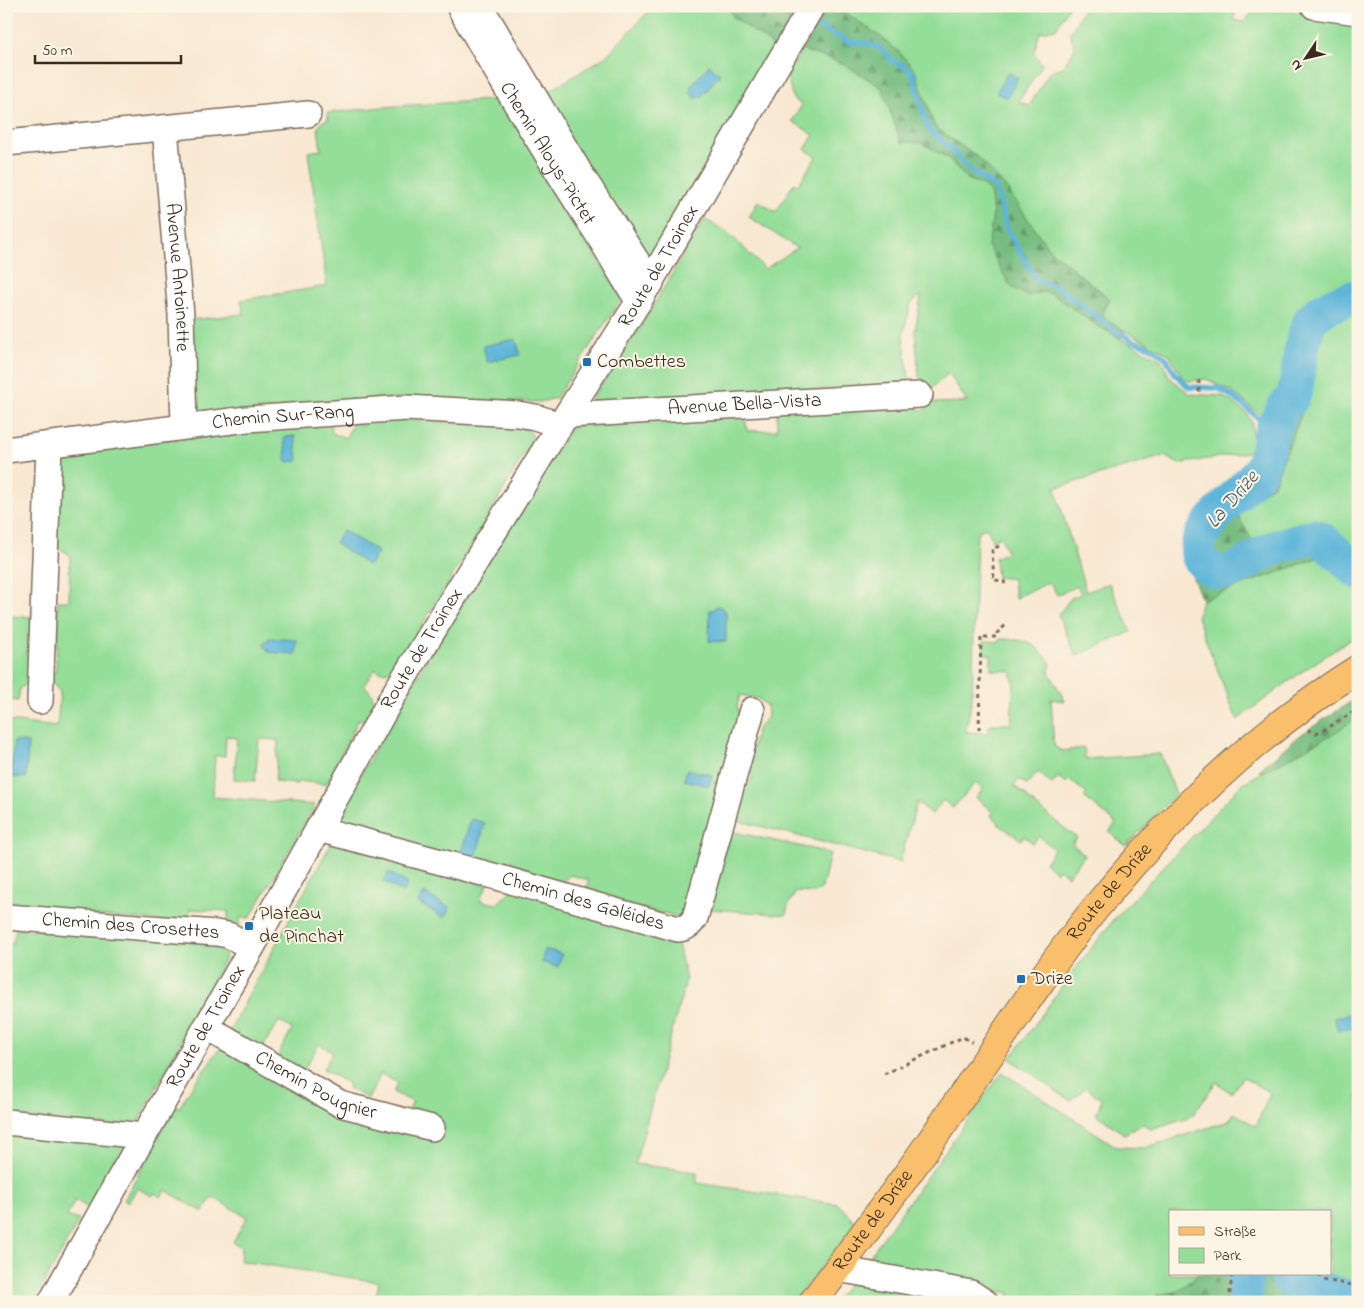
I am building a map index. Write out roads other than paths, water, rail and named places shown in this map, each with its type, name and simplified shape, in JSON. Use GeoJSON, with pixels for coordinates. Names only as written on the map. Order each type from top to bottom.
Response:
{"type":"FeatureCollection","features":[{"type":"Feature","properties":{"kind":"main road","name":"Route de Drize"},"geometry":{"type":"LineString","coordinates":[[813,1302],[918,1160],[1074,936],[1130,866],[1188,805],[1245,753],[1292,714],[1354,672]]}},
{"type":"Feature","properties":{"kind":"street","name":"Chemin Aloys-Pictet"},"geometry":{"type":"LineString","coordinates":[[459,6],[518,107],[602,241],[624,280],[645,292]]}},
{"type":"Feature","properties":{"kind":"street"},"geometry":{"type":"LineString","coordinates":[[480,6],[580,173],[645,292]]}},
{"type":"Feature","properties":{"kind":"street","name":"Route de Troinex"},"geometry":{"type":"LineString","coordinates":[[51,1302],[143,1136],[405,676],[563,420],[645,292],[812,6]]}},
{"type":"Feature","properties":{"kind":"street"},"geometry":{"type":"LineString","coordinates":[[1314,6],[1351,11]]}},
{"type":"Feature","properties":{"kind":"street"},"geometry":{"type":"LineString","coordinates":[[6,143],[308,114]]}},
{"type":"Feature","properties":{"kind":"street","name":"Avenue Antoinette"},"geometry":{"type":"LineString","coordinates":[[165,128],[180,315],[184,426]]}},
{"type":"Feature","properties":{"kind":"street","name":"Avenue Bella-Vista"},"geometry":{"type":"LineString","coordinates":[[563,420],[920,395]]}},
{"type":"Feature","properties":{"kind":"street","name":"Chemin Sur-Rang"},"geometry":{"type":"LineString","coordinates":[[6,450],[247,419],[406,408],[518,414],[563,420]]}},
{"type":"Feature","properties":{"kind":"street"},"geometry":{"type":"LineString","coordinates":[[40,701],[49,445]]}},
{"type":"Feature","properties":{"kind":"street","name":"Chemin des Galéides"},"geometry":{"type":"LineString","coordinates":[[318,829],[497,877],[678,929],[685,928],[691,925],[695,918],[752,710]]}},
{"type":"Feature","properties":{"kind":"street","name":"Chemin des Crosettes"},"geometry":{"type":"LineString","coordinates":[[6,918],[216,933],[228,935],[252,946]]}},
{"type":"Feature","properties":{"kind":"street","name":"Chemin Pougnier"},"geometry":{"type":"LineString","coordinates":[[206,1028],[340,1104],[432,1128]]}},
{"type":"Feature","properties":{"kind":"street"},"geometry":{"type":"LineString","coordinates":[[6,1122],[143,1136]]}},
{"type":"Feature","properties":{"kind":"street"},"geometry":{"type":"LineString","coordinates":[[838,1269],[971,1293],[979,1296],[985,1302]]}},
{"type":"Feature","properties":{"kind":"water"},"geometry":{"type":"Polygon","coordinates":[[[709,65],[720,74],[701,97],[697,99],[689,92],[692,89],[690,87],[709,65]]]}},
{"type":"Feature","properties":{"kind":"water"},"geometry":{"type":"Polygon","coordinates":[[[1008,72],[1018,78],[1007,98],[996,93],[1008,72]]]}},
{"type":"Feature","properties":{"kind":"water"},"geometry":{"type":"Polygon","coordinates":[[[516,339],[520,355],[487,362],[483,346],[516,339]]]}},
{"type":"Feature","properties":{"kind":"water"},"geometry":{"type":"Polygon","coordinates":[[[295,436],[298,461],[287,462],[284,437],[295,436]]]}},
{"type":"Feature","properties":{"kind":"water"},"geometry":{"type":"Polygon","coordinates":[[[343,530],[378,552],[369,566],[335,543],[343,530]]]}},
{"type":"Feature","properties":{"kind":"water"},"geometry":{"type":"Polygon","coordinates":[[[716,606],[726,611],[726,642],[709,641],[710,610],[714,610],[716,606]]]}},
{"type":"Feature","properties":{"kind":"water"},"geometry":{"type":"Polygon","coordinates":[[[269,638],[297,640],[296,654],[268,652],[264,645],[265,642],[269,641],[269,638]]]}},
{"type":"Feature","properties":{"kind":"water"},"geometry":{"type":"Polygon","coordinates":[[[14,741],[28,743],[26,778],[11,777],[14,741]]]}},
{"type":"Feature","properties":{"kind":"water"},"geometry":{"type":"Polygon","coordinates":[[[687,769],[712,775],[709,786],[684,780],[687,769]]]}},
{"type":"Feature","properties":{"kind":"water"},"geometry":{"type":"Polygon","coordinates":[[[471,819],[485,823],[476,857],[461,853],[471,819]]]}},
{"type":"Feature","properties":{"kind":"water"},"geometry":{"type":"Polygon","coordinates":[[[389,872],[408,884],[403,893],[383,881],[389,872]]]}},
{"type":"Feature","properties":{"kind":"water"},"geometry":{"type":"Polygon","coordinates":[[[424,893],[450,908],[444,918],[418,903],[424,893]]]}},
{"type":"Feature","properties":{"kind":"water"},"geometry":{"type":"Polygon","coordinates":[[[545,949],[562,954],[558,967],[541,962],[545,949]]]}},
{"type":"Feature","properties":{"kind":"water"},"geometry":{"type":"Polygon","coordinates":[[[1358,1012],[1358,1026],[1338,1031],[1334,1018],[1358,1012]]]}},
{"type":"Feature","properties":{"kind":"waterway"},"geometry":{"type":"LineString","coordinates":[[778,6],[798,17]]}},
{"type":"Feature","properties":{"kind":"waterway"},"geometry":{"type":"LineString","coordinates":[[809,22],[850,42],[866,43],[880,48],[893,61],[907,68],[913,74],[928,129],[949,147],[970,170],[996,188],[1006,227],[1036,280],[1057,287],[1106,324],[1133,341],[1150,347],[1166,358],[1176,375],[1189,387],[1218,388],[1230,395],[1257,417],[1271,434]]}},
{"type":"Feature","properties":{"kind":"waterway","name":"La Drize"},"geometry":{"type":"LineString","coordinates":[[1358,296],[1320,311],[1311,320],[1302,345],[1293,396],[1285,406],[1275,425],[1264,463],[1207,528],[1199,541],[1198,554],[1207,567],[1218,572],[1227,572],[1237,569],[1262,553],[1290,542],[1314,536],[1323,540],[1358,572]]}},
{"type":"Feature","properties":{"kind":"waterway","name":"La Drize"},"geometry":{"type":"LineString","coordinates":[[1244,1302],[1245,1276]]}},
{"type":"Feature","properties":{"kind":"waterway","name":"La Drize"},"geometry":{"type":"LineString","coordinates":[[1287,1276],[1292,1282],[1358,1298]]}},
{"type":"Feature","properties":{"kind":"place","name":"Combettes"},"geometry":{"type":"Point","coordinates":[587,362]}},
{"type":"Feature","properties":{"kind":"place","name":"Plateau de Pinchat"},"geometry":{"type":"Point","coordinates":[249,926]}},
{"type":"Feature","properties":{"kind":"place","name":"Drize"},"geometry":{"type":"Point","coordinates":[1021,979]}}]}
